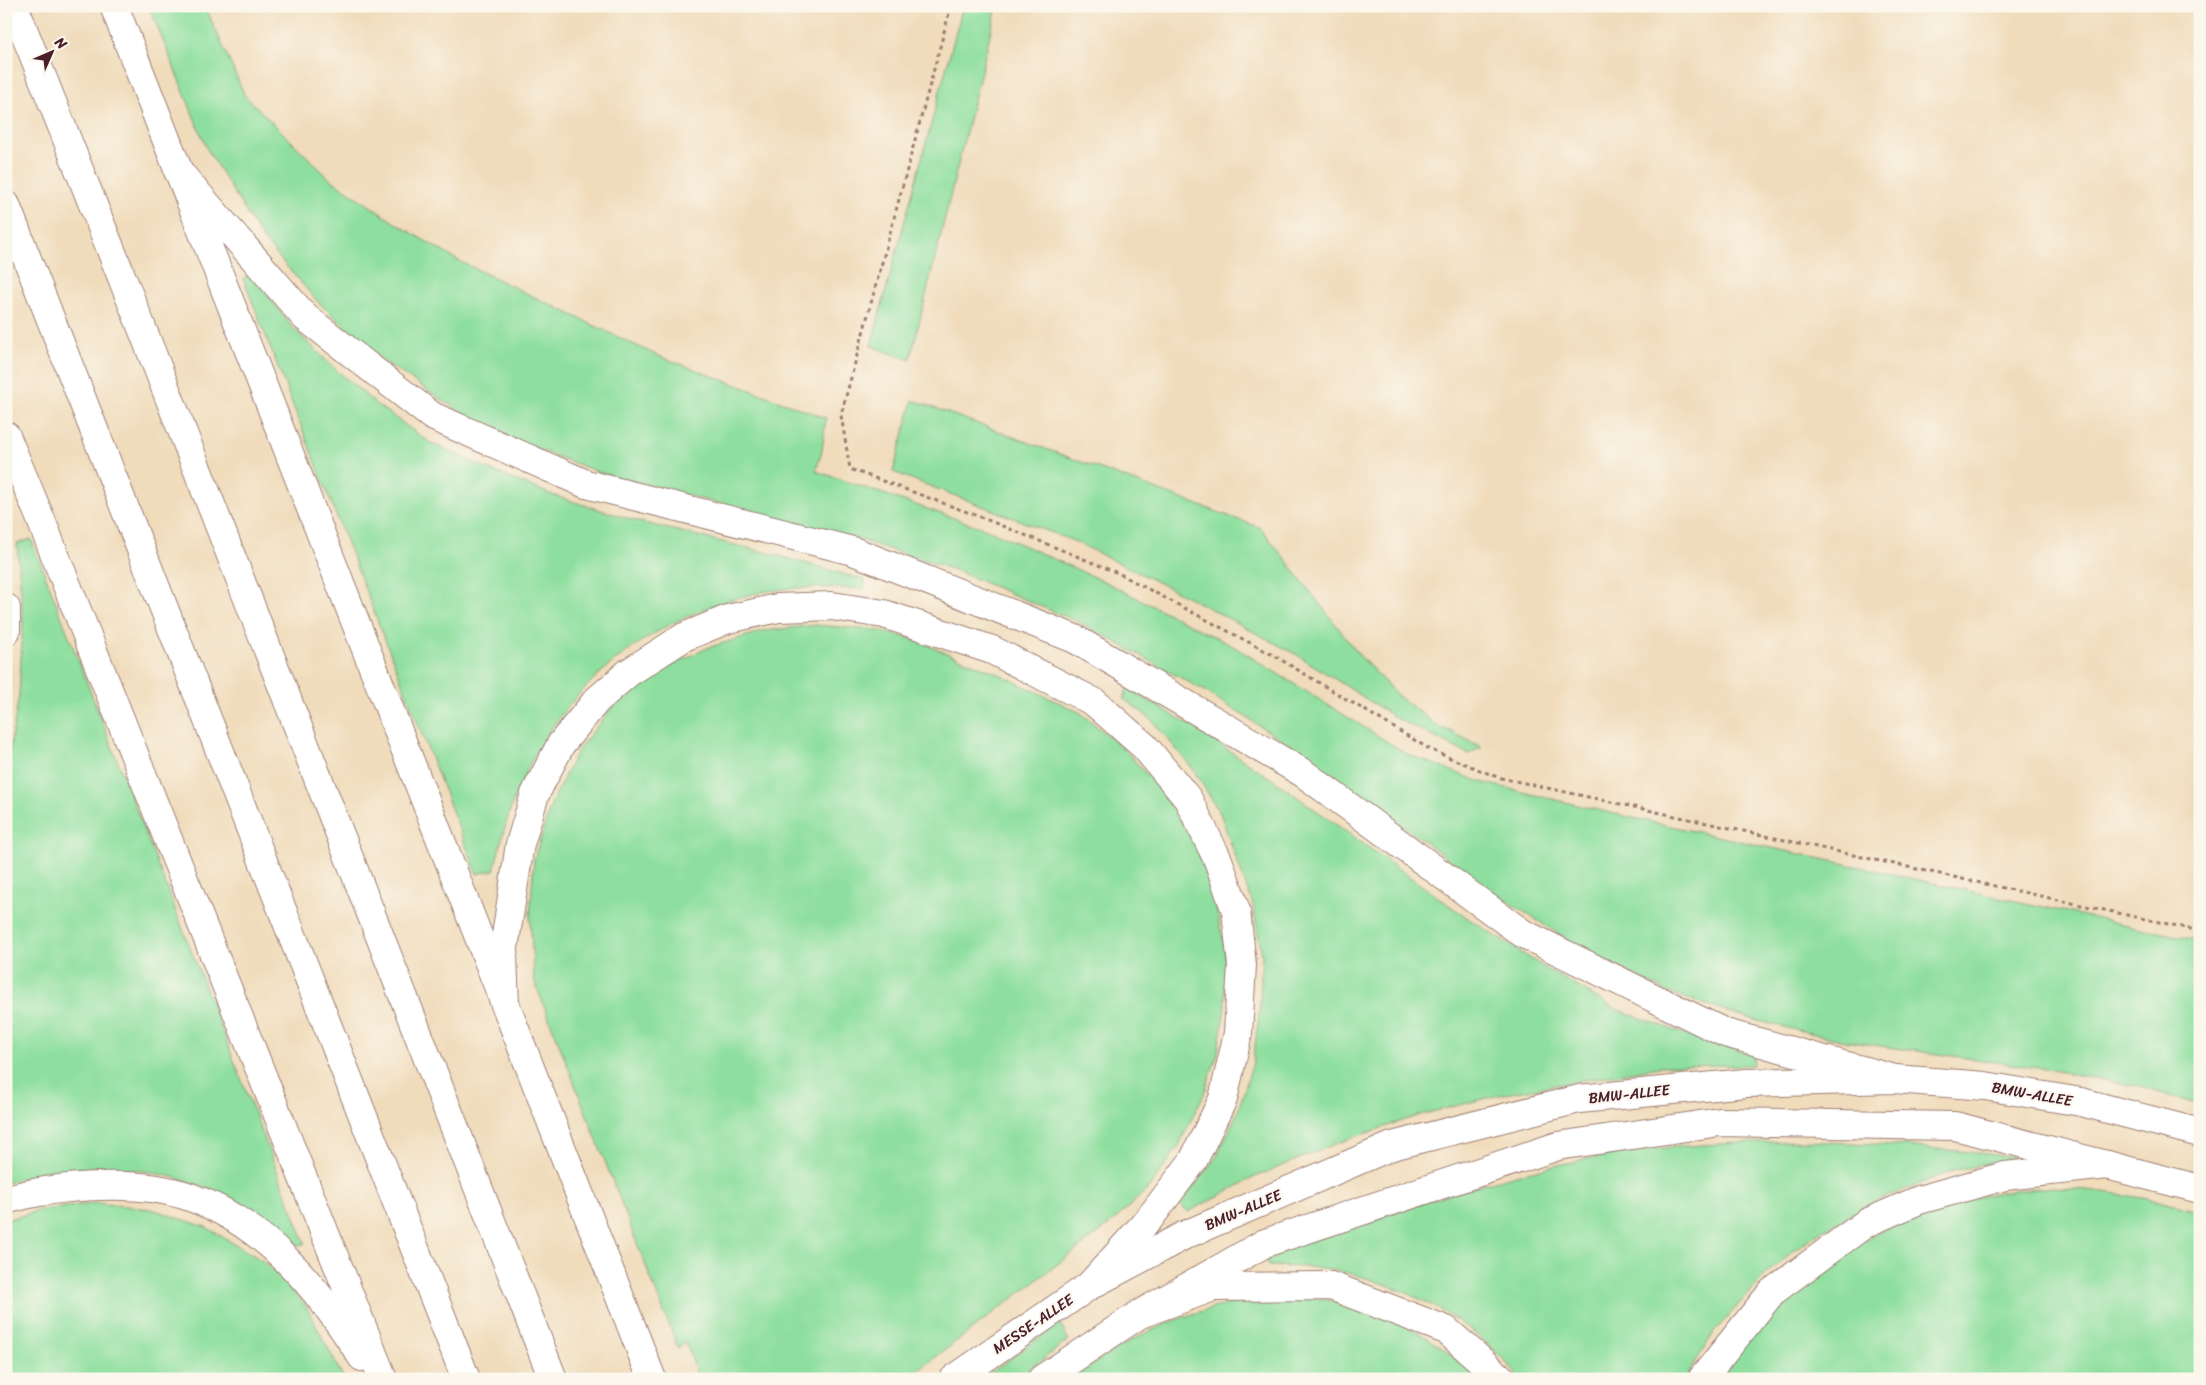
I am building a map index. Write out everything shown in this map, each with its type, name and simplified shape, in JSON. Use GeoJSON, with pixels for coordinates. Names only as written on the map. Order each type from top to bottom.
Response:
{"type":"FeatureCollection","features":[{"type":"Feature","properties":{"kind":"main road"},"geometry":{"type":"LineString","coordinates":[[14,6],[554,1379]]}},
{"type":"Feature","properties":{"kind":"main road"},"geometry":{"type":"LineString","coordinates":[[114,6],[652,1379]]}},
{"type":"Feature","properties":{"kind":"main road"},"geometry":{"type":"LineString","coordinates":[[178,171],[305,317],[432,416],[586,484],[854,551],[1075,639],[1303,773],[1522,933],[1725,1033],[1895,1079]]}},
{"type":"Feature","properties":{"kind":"main road"},"geometry":{"type":"LineString","coordinates":[[6,206],[466,1379]]}},
{"type":"Feature","properties":{"kind":"main road"},"geometry":{"type":"LineString","coordinates":[[6,436],[38,510],[383,1379]]}},
{"type":"Feature","properties":{"kind":"main road"},"geometry":{"type":"LineString","coordinates":[[505,1005],[503,955],[520,844],[535,794],[560,744],[597,700],[628,673],[684,637],[728,619],[778,608],[832,606],[884,614],[992,650],[1094,702],[1145,747],[1188,800],[1218,860],[1236,911],[1242,964],[1238,1033],[1222,1100],[1193,1161],[1149,1219],[1088,1286]]}},
{"type":"Feature","properties":{"kind":"main road"},"geometry":{"type":"LineString","coordinates":[[6,608],[6,631]]}},
{"type":"Feature","properties":{"kind":"main road","name":"BMW-ALLEE"},"geometry":{"type":"LineString","coordinates":[[1088,1286],[1185,1235],[1402,1144],[1579,1099],[1746,1082],[1895,1079],[1985,1086],[2062,1099],[2200,1133]]}},
{"type":"Feature","properties":{"kind":"main road"},"geometry":{"type":"LineString","coordinates":[[1042,1379],[1140,1314],[1266,1243],[1558,1146],[1720,1122],[1955,1126],[2200,1189]]}},
{"type":"Feature","properties":{"kind":"main road"},"geometry":{"type":"LineString","coordinates":[[1702,1379],[1772,1292],[1866,1223],[1919,1200],[2006,1176],[2108,1164]]}},
{"type":"Feature","properties":{"kind":"main road"},"geometry":{"type":"LineString","coordinates":[[6,1200],[31,1192],[64,1187],[130,1185],[190,1197],[234,1218],[258,1234],[286,1259],[321,1296],[376,1379]]}},
{"type":"Feature","properties":{"kind":"main road","name":"MESSE-ALLEE"},"geometry":{"type":"LineString","coordinates":[[954,1379],[1088,1286]]}},
{"type":"Feature","properties":{"kind":"main road"},"geometry":{"type":"LineString","coordinates":[[1140,1314],[1213,1287],[1330,1286],[1446,1330],[1502,1379]]}},
{"type":"Feature","properties":{"kind":"path"},"geometry":{"type":"LineString","coordinates":[[951,6],[841,415],[850,468],[978,516],[1118,574],[1273,655],[1431,750],[1497,777],[2200,931]]}},
{"type":"Feature","properties":{"kind":"green space"},"geometry":{"type":"Polygon","coordinates":[[[149,6],[205,6],[245,96],[330,179],[392,221],[457,260],[656,355],[826,418],[822,451],[816,471],[989,530],[1105,582],[1233,646],[1407,754],[1481,782],[1615,814],[2200,941],[2200,1105],[2140,1087],[2046,1069],[1845,1041],[1758,1021],[1672,994],[1590,954],[1499,896],[1309,757],[1203,690],[1083,624],[952,569],[863,541],[601,473],[521,443],[451,406],[382,360],[318,302],[262,238],[207,149],[149,6]]]}},
{"type":"Feature","properties":{"kind":"green space"},"geometry":{"type":"Polygon","coordinates":[[[963,6],[997,6],[910,360],[871,346],[963,6]]]}},
{"type":"Feature","properties":{"kind":"green space"},"geometry":{"type":"Polygon","coordinates":[[[252,275],[293,328],[334,368],[376,404],[429,442],[487,469],[555,496],[640,522],[772,554],[865,580],[864,589],[798,588],[744,596],[683,618],[626,652],[578,696],[548,734],[527,769],[514,799],[494,870],[477,874],[243,278],[252,275]]]}},
{"type":"Feature","properties":{"kind":"green space"},"geometry":{"type":"Polygon","coordinates":[[[913,400],[1261,528],[1360,656],[1397,695],[1435,724],[1482,747],[1468,754],[1396,718],[1299,656],[1188,597],[1076,542],[893,472],[913,400]]]}},
{"type":"Feature","properties":{"kind":"green space"},"geometry":{"type":"Polygon","coordinates":[[[31,539],[305,1243],[299,1246],[267,1221],[234,1200],[198,1185],[162,1174],[123,1169],[85,1169],[45,1173],[6,1183],[6,771],[19,695],[23,620],[17,544],[31,539]]]}},
{"type":"Feature","properties":{"kind":"green space"},"geometry":{"type":"Polygon","coordinates":[[[816,625],[876,630],[909,638],[997,673],[1081,713],[1124,749],[1162,792],[1193,840],[1214,898],[1225,950],[1225,1010],[1217,1056],[1204,1094],[1177,1149],[1149,1188],[1109,1225],[907,1379],[699,1379],[686,1343],[678,1348],[534,980],[530,917],[534,859],[552,802],[577,751],[612,708],[657,673],[707,648],[763,631],[816,625]]]}},
{"type":"Feature","properties":{"kind":"green space"},"geometry":{"type":"Polygon","coordinates":[[[1127,688],[1190,725],[1275,781],[1466,917],[1545,968],[1616,1009],[1685,1034],[1755,1055],[1753,1065],[1665,1066],[1499,1095],[1420,1115],[1337,1143],[1253,1178],[1188,1212],[1180,1204],[1217,1156],[1238,1111],[1253,1062],[1260,1006],[1262,955],[1253,905],[1220,813],[1193,769],[1151,719],[1124,699],[1127,688]]]}},
{"type":"Feature","properties":{"kind":"green space"},"geometry":{"type":"Polygon","coordinates":[[[1805,1141],[1894,1145],[2020,1157],[1952,1171],[1866,1205],[1809,1239],[1764,1276],[1715,1331],[1685,1379],[1520,1379],[1481,1338],[1435,1307],[1409,1294],[1356,1275],[1329,1269],[1268,1266],[1266,1257],[1462,1190],[1541,1169],[1609,1155],[1665,1148],[1805,1141]]]}},
{"type":"Feature","properties":{"kind":"green space"},"geometry":{"type":"Polygon","coordinates":[[[2053,1187],[2127,1195],[2164,1202],[2200,1212],[2200,1379],[1717,1379],[1757,1323],[1791,1293],[1861,1242],[1906,1218],[1953,1202],[2005,1191],[2053,1187]]]}},
{"type":"Feature","properties":{"kind":"green space"},"geometry":{"type":"Polygon","coordinates":[[[97,1203],[151,1209],[206,1227],[263,1261],[305,1304],[344,1379],[6,1379],[6,1220],[41,1210],[97,1203]]]}},
{"type":"Feature","properties":{"kind":"green space"},"geometry":{"type":"Polygon","coordinates":[[[1267,1297],[1296,1297],[1336,1301],[1381,1315],[1403,1324],[1443,1349],[1479,1379],[1073,1379],[1119,1348],[1164,1324],[1213,1308],[1267,1297]]]}},
{"type":"Feature","properties":{"kind":"green space"},"geometry":{"type":"Polygon","coordinates":[[[1059,1323],[1069,1340],[1015,1379],[982,1379],[1059,1323]]]}}]}
